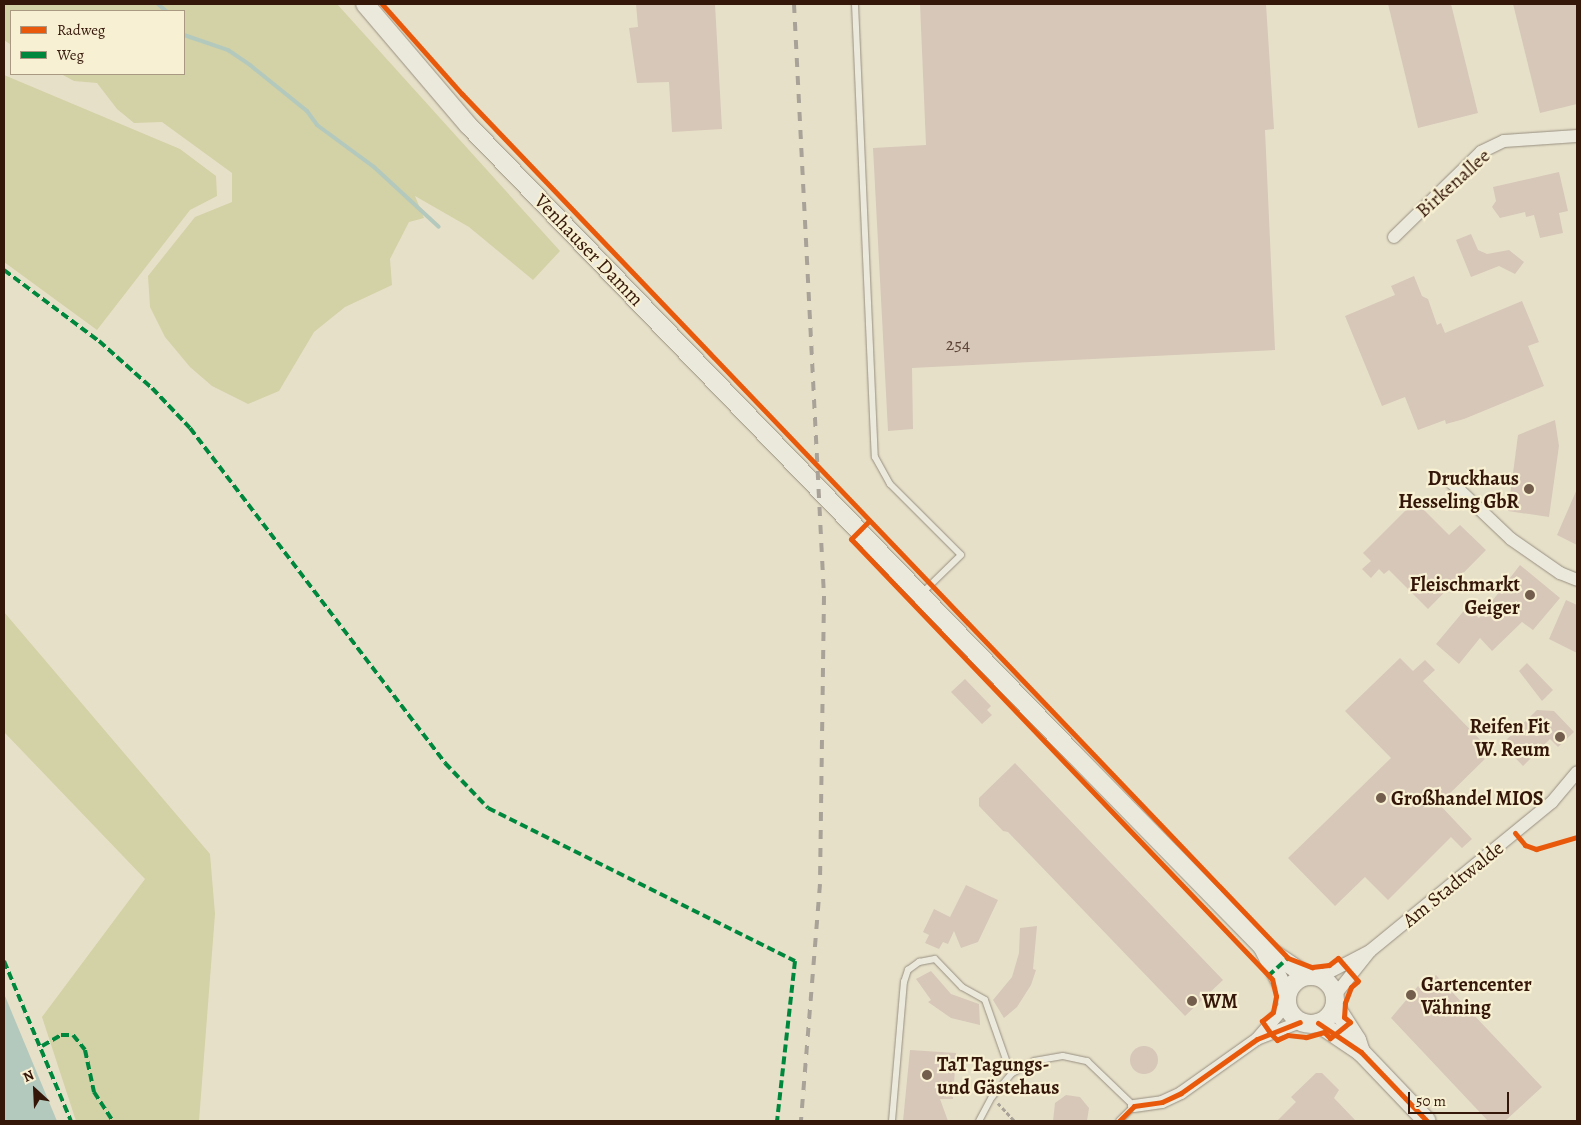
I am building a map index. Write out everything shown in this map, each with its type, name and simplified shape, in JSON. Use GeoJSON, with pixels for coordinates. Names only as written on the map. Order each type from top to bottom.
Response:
{"type":"FeatureCollection","features":[{"type":"Feature","properties":{"kind":"main road","name":"Venhauser Damm"},"geometry":{"type":"LineString","coordinates":[[364,4],[468,125],[821,489],[920,595],[1262,946]]}},
{"type":"Feature","properties":{"kind":"main road"},"geometry":{"type":"LineString","coordinates":[[1262,946],[1313,976],[1335,1001],[1357,1040],[1361,1052]]}},
{"type":"Feature","properties":{"kind":"main road"},"geometry":{"type":"LineString","coordinates":[[1262,946],[1300,1022],[1318,1023],[1361,1052],[1427,1121]]}},
{"type":"Feature","properties":{"kind":"main road"},"geometry":{"type":"LineString","coordinates":[[1287,999],[1294,982],[1313,976]]}},
{"type":"Feature","properties":{"kind":"main road"},"geometry":{"type":"LineString","coordinates":[[1318,1023],[1335,1001]]}},
{"type":"Feature","properties":{"kind":"street","name":"Birkenallee"},"geometry":{"type":"LineString","coordinates":[[1394,237],[1481,152],[1504,141],[1577,136]]}},
{"type":"Feature","properties":{"kind":"street"},"geometry":{"type":"LineString","coordinates":[[1452,483],[1511,539],[1560,573],[1577,580]]}},
{"type":"Feature","properties":{"kind":"street","name":"Am Stadtwalde"},"geometry":{"type":"LineString","coordinates":[[1335,1001],[1370,952],[1552,802],[1577,772]]}},
{"type":"Feature","properties":{"kind":"street","name":"Am Stadtwalde"},"geometry":{"type":"LineString","coordinates":[[1313,976],[1370,952]]}},
{"type":"Feature","properties":{"kind":"street"},"geometry":{"type":"LineString","coordinates":[[1257,1039],[1287,999]]}},
{"type":"Feature","properties":{"kind":"street"},"geometry":{"type":"LineString","coordinates":[[1134,1106],[1162,1102],[1181,1093],[1257,1039],[1300,1022]]}},
{"type":"Feature","properties":{"kind":"lane"},"geometry":{"type":"LineString","coordinates":[[856,4],[875,457],[890,484],[962,555],[920,595]]}},
{"type":"Feature","properties":{"kind":"lane"},"geometry":{"type":"LineString","coordinates":[[892,1121],[904,982],[908,970],[919,962],[935,959],[962,987],[985,1000],[1011,1074]]}},
{"type":"Feature","properties":{"kind":"lane"},"geometry":{"type":"LineString","coordinates":[[979,1121],[992,1096],[1011,1074],[1034,1061],[1053,1058],[1087,1060],[1134,1106],[1119,1121]]}},
{"type":"Feature","properties":{"kind":"path"},"geometry":{"type":"LineString","coordinates":[[992,1096],[1015,1121]]}},
{"type":"Feature","properties":{"kind":"shaded area"},"geometry":{"type":"Polygon","coordinates":[[[4,4],[337,4],[560,251],[533,280],[469,227],[415,196],[424,218],[409,222],[390,259],[392,285],[345,307],[314,332],[279,391],[248,404],[212,386],[190,367],[165,337],[150,307],[148,276],[195,217],[232,202],[232,173],[162,122],[134,123],[117,109],[97,83],[74,81],[63,75],[185,75],[185,10],[10,10],[10,44],[4,40],[4,4]]]}},
{"type":"Feature","properties":{"kind":"shaded area"},"geometry":{"type":"Polygon","coordinates":[[[4,75],[180,149],[216,176],[217,196],[190,210],[97,330],[4,262],[4,75]]]}},
{"type":"Feature","properties":{"kind":"shaded area"},"geometry":{"type":"Polygon","coordinates":[[[4,612],[210,854],[215,914],[199,1121],[76,1121],[42,1017],[145,879],[4,732],[4,612]]]}},
{"type":"Feature","properties":{"kind":"shaded area"},"geometry":{"type":"Polygon","coordinates":[[[4,993],[5,996],[57,1121],[4,1121],[4,993]]]}},
{"type":"Feature","properties":{"kind":"building"},"geometry":{"type":"Polygon","coordinates":[[[636,4],[715,4],[722,129],[672,132],[669,82],[637,83],[629,28],[638,27],[636,4]]]}},
{"type":"Feature","properties":{"kind":"building"},"geometry":{"type":"Polygon","coordinates":[[[920,4],[1266,4],[1274,129],[1265,130],[1275,350],[912,368],[913,429],[888,431],[873,148],[926,145],[920,4]]]}},
{"type":"Feature","properties":{"kind":"building"},"geometry":{"type":"Polygon","coordinates":[[[1388,4],[1451,4],[1478,113],[1418,128],[1388,4]]]}},
{"type":"Feature","properties":{"kind":"building"},"geometry":{"type":"Polygon","coordinates":[[[1513,4],[1577,4],[1577,104],[1540,113],[1513,4]]]}},
{"type":"Feature","properties":{"kind":"building"},"geometry":{"type":"Polygon","coordinates":[[[1559,172],[1568,211],[1559,213],[1563,233],[1540,238],[1534,215],[1526,217],[1525,212],[1500,218],[1492,207],[1496,201],[1493,187],[1559,172]]]}},
{"type":"Feature","properties":{"kind":"building"},"geometry":{"type":"Polygon","coordinates":[[[1471,234],[1478,250],[1487,254],[1509,250],[1524,262],[1515,274],[1499,266],[1471,277],[1456,240],[1471,234]]]}},
{"type":"Feature","properties":{"kind":"building"},"geometry":{"type":"Polygon","coordinates":[[[1414,276],[1422,296],[1428,299],[1437,325],[1441,323],[1445,333],[1522,301],[1539,342],[1528,346],[1544,386],[1464,419],[1446,424],[1445,420],[1418,430],[1405,397],[1382,406],[1345,316],[1395,295],[1391,286],[1414,276]]]}},
{"type":"Feature","properties":{"kind":"building"},"geometry":{"type":"Polygon","coordinates":[[[1555,420],[1559,446],[1549,517],[1508,511],[1518,435],[1555,420]]]}},
{"type":"Feature","properties":{"kind":"building"},"geometry":{"type":"Polygon","coordinates":[[[1577,489],[1577,545],[1557,535],[1577,489]]]}},
{"type":"Feature","properties":{"kind":"building"},"geometry":{"type":"Polygon","coordinates":[[[1415,501],[1449,535],[1460,525],[1486,550],[1428,609],[1389,570],[1384,574],[1379,569],[1371,578],[1362,569],[1371,561],[1363,553],[1415,501]]]}},
{"type":"Feature","properties":{"kind":"building"},"geometry":{"type":"Polygon","coordinates":[[[1520,565],[1560,598],[1533,630],[1522,622],[1492,651],[1480,638],[1459,664],[1436,644],[1467,607],[1479,618],[1520,565]]]}},
{"type":"Feature","properties":{"kind":"building"},"geometry":{"type":"Polygon","coordinates":[[[1566,600],[1577,605],[1577,653],[1549,639],[1566,600]]]}},
{"type":"Feature","properties":{"kind":"building"},"geometry":{"type":"Polygon","coordinates":[[[1400,658],[1413,671],[1425,660],[1435,670],[1423,681],[1492,752],[1439,804],[1472,839],[1462,848],[1451,837],[1388,900],[1365,877],[1335,906],[1288,858],[1391,758],[1345,711],[1400,658]]]}},
{"type":"Feature","properties":{"kind":"building"},"geometry":{"type":"Polygon","coordinates":[[[1527,663],[1553,690],[1542,701],[1519,671],[1527,663]]]}},
{"type":"Feature","properties":{"kind":"building"},"geometry":{"type":"Polygon","coordinates":[[[965,679],[991,706],[987,710],[992,715],[982,724],[951,692],[965,679]]]}},
{"type":"Feature","properties":{"kind":"building"},"geometry":{"type":"Polygon","coordinates":[[[1537,710],[1554,711],[1574,732],[1558,747],[1550,739],[1523,766],[1502,744],[1537,710]]]}},
{"type":"Feature","properties":{"kind":"building"},"geometry":{"type":"Polygon","coordinates":[[[1015,763],[1223,980],[1185,1016],[1008,832],[1003,831],[979,806],[979,798],[1015,763]]]}},
{"type":"Feature","properties":{"kind":"building"},"geometry":{"type":"Polygon","coordinates":[[[966,885],[998,900],[978,942],[961,948],[954,931],[948,944],[943,942],[939,949],[925,943],[929,935],[923,932],[934,909],[950,917],[966,885]]]}},
{"type":"Feature","properties":{"kind":"building"},"geometry":{"type":"Polygon","coordinates":[[[1037,926],[1033,969],[1036,970],[1031,985],[1017,1007],[1004,1018],[993,1000],[1012,977],[1019,953],[1020,928],[1037,926]]]}},
{"type":"Feature","properties":{"kind":"building"},"geometry":{"type":"Polygon","coordinates":[[[931,971],[951,994],[979,1004],[980,1025],[951,1018],[928,1002],[931,1000],[916,979],[931,971]]]}},
{"type":"Feature","properties":{"kind":"building"},"geometry":{"type":"Polygon","coordinates":[[[1436,975],[1542,1087],[1505,1121],[1488,1121],[1391,1018],[1418,986],[1421,990],[1436,975]]]}},
{"type":"Feature","properties":{"kind":"building"},"geometry":{"type":"Polygon","coordinates":[[[1144,1046],[1154,1050],[1158,1060],[1154,1070],[1144,1074],[1134,1070],[1130,1060],[1134,1050],[1144,1046]]]}},
{"type":"Feature","properties":{"kind":"building","name":"TaT Tagungs- und Gästehaus"},"geometry":{"type":"Polygon","coordinates":[[[910,1050],[956,1053],[953,1099],[940,1099],[948,1121],[903,1121],[910,1050]]]}},
{"type":"Feature","properties":{"kind":"building"},"geometry":{"type":"Polygon","coordinates":[[[1316,1073],[1322,1073],[1339,1090],[1334,1098],[1356,1121],[1277,1121],[1296,1102],[1291,1097],[1316,1073]]]}},
{"type":"Feature","properties":{"kind":"building"},"geometry":{"type":"Polygon","coordinates":[[[1066,1095],[1080,1097],[1089,1108],[1087,1121],[1053,1121],[1055,1103],[1066,1095]]]}},
{"type":"Feature","properties":{"kind":"waterway"},"geometry":{"type":"LineString","coordinates":[[158,4],[165,10]]}},
{"type":"Feature","properties":{"kind":"waterway"},"geometry":{"type":"LineString","coordinates":[[185,35],[228,50],[250,65],[307,111],[317,125],[374,167],[439,227]]}},
{"type":"Feature","properties":{"kind":"railway"},"geometry":{"type":"LineString","coordinates":[[794,4],[824,596],[820,884],[801,1121]]}},
{"type":"Feature","properties":{"kind":"marked path"},"geometry":{"type":"LineString","coordinates":[[4,270],[99,341],[152,388],[190,428],[445,763],[488,808],[795,961],[777,1121]]}},
{"type":"Feature","properties":{"kind":"marked path"},"geometry":{"type":"LineString","coordinates":[[1268,976],[1288,958]]}},
{"type":"Feature","properties":{"kind":"marked path"},"geometry":{"type":"LineString","coordinates":[[4,961],[71,1121]]}},
{"type":"Feature","properties":{"kind":"marked path"},"geometry":{"type":"LineString","coordinates":[[42,1046],[61,1035],[73,1035],[85,1050],[94,1092],[113,1121]]}},
{"type":"Feature","properties":{"kind":"cycle path"},"geometry":{"type":"LineString","coordinates":[[382,4],[462,94],[1288,958],[1312,967],[1329,965],[1338,958],[1358,981],[1351,987],[1345,1003],[1344,1017],[1350,1022],[1330,1038],[1324,1032],[1306,1037],[1288,1035],[1277,1040],[1271,1034],[1262,1021],[1273,1012],[1276,996],[1272,979],[851,539],[869,521]]}},
{"type":"Feature","properties":{"kind":"cycle path"},"geometry":{"type":"LineString","coordinates":[[1515,833],[1525,845],[1536,849],[1577,837]]}},
{"type":"Feature","properties":{"kind":"cycle path"},"geometry":{"type":"LineString","coordinates":[[1119,1121],[1134,1106],[1162,1102],[1181,1093],[1257,1039],[1300,1022]]}},
{"type":"Feature","properties":{"kind":"cycle path"},"geometry":{"type":"LineString","coordinates":[[1318,1023],[1361,1052],[1427,1121]]}},
{"type":"Feature","properties":{"kind":"place","name":"Druckhaus Hesseling GbR"},"geometry":{"type":"Point","coordinates":[1529,489]}},
{"type":"Feature","properties":{"kind":"place","name":"Fleischmarkt Geiger"},"geometry":{"type":"Point","coordinates":[1530,595]}},
{"type":"Feature","properties":{"kind":"place","name":"Reifen Fit W. Reum"},"geometry":{"type":"Point","coordinates":[1560,737]}},
{"type":"Feature","properties":{"kind":"place","name":"Großhandel MIOS"},"geometry":{"type":"Point","coordinates":[1381,798]}},
{"type":"Feature","properties":{"kind":"place","name":"Gartencenter Vähning"},"geometry":{"type":"Point","coordinates":[1411,995]}},
{"type":"Feature","properties":{"kind":"place","name":"WM"},"geometry":{"type":"Point","coordinates":[1192,1001]}},
{"type":"Feature","properties":{"kind":"place","name":"TaT Tagungs- und Gästehaus"},"geometry":{"type":"Point","coordinates":[927,1075]}}]}
